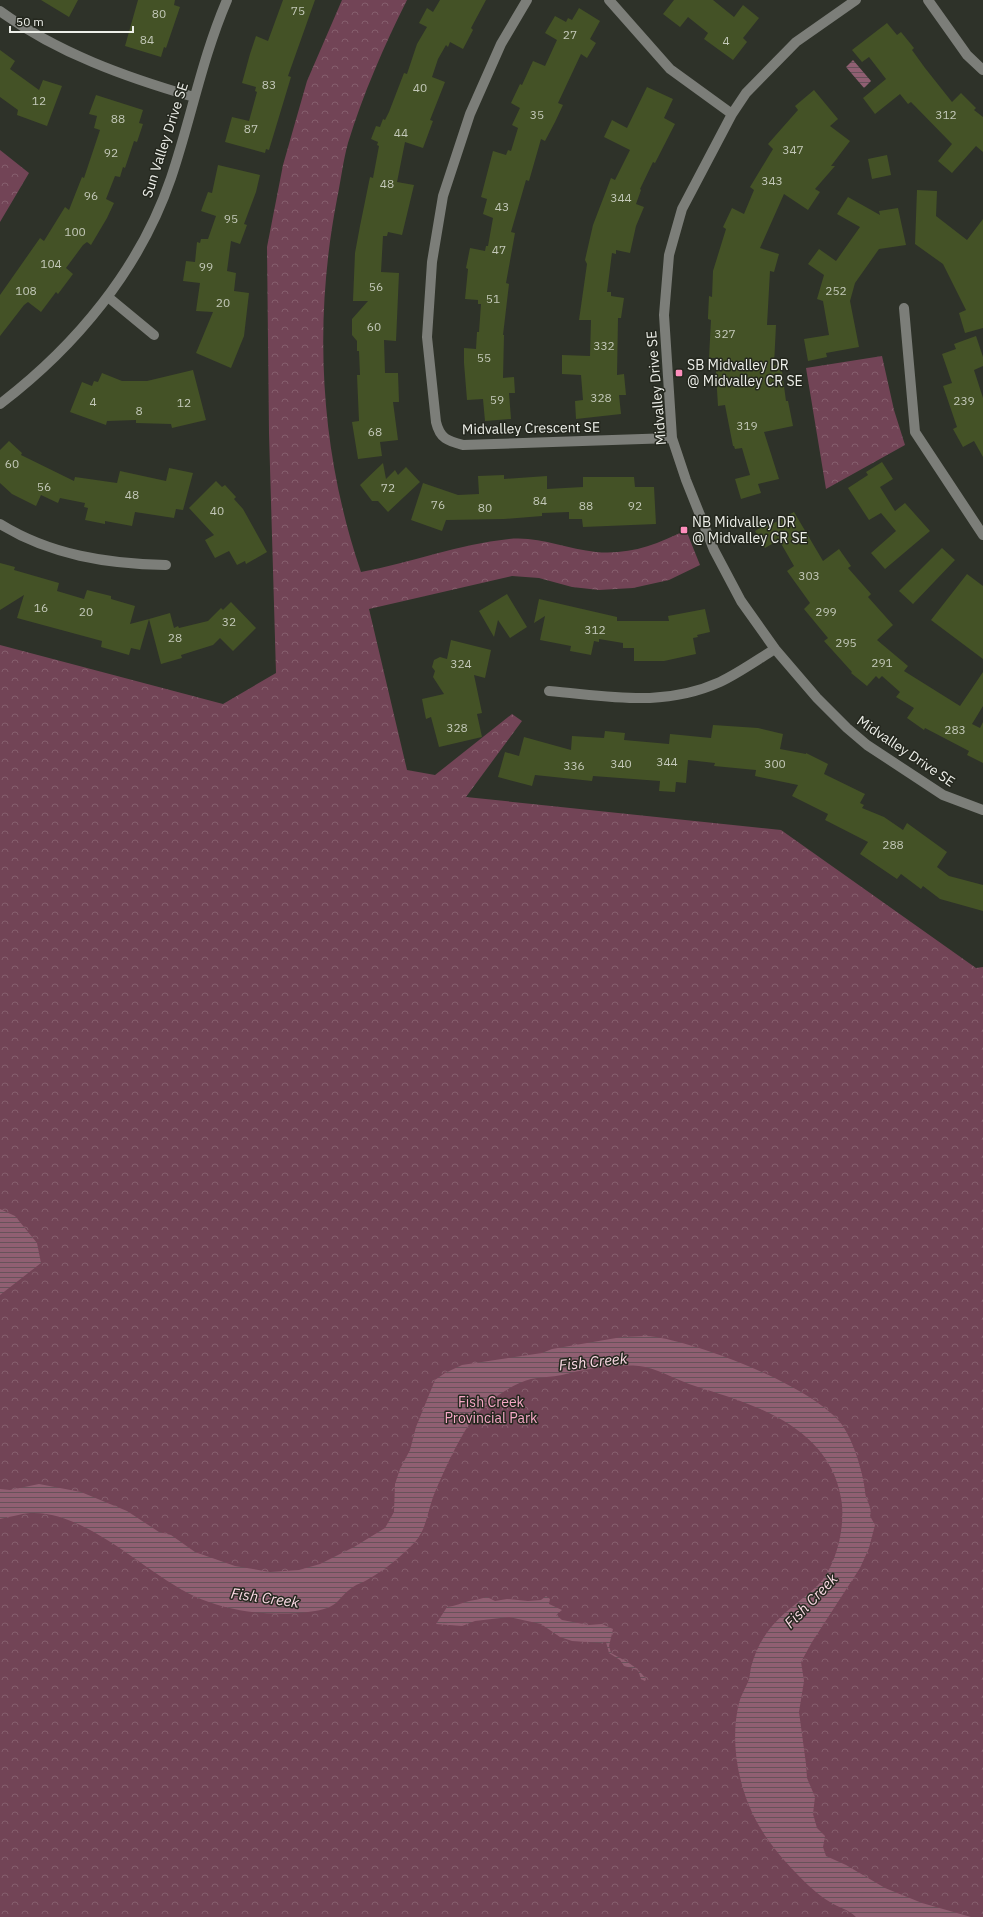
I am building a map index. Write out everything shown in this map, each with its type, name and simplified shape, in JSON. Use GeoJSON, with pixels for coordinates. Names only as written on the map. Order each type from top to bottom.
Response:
{"type":"FeatureCollection","features":[{"type":"Feature","properties":{"kind":"street","name":"Sun Valley Drive SE"},"geometry":{"type":"LineString","coordinates":[[0,404],[45,366],[70,342],[108,297],[124,274],[144,238],[164,195],[182,143],[194,97],[218,21],[227,0]]}},
{"type":"Feature","properties":{"kind":"street","name":"Midvalley Crescent SE"},"geometry":{"type":"LineString","coordinates":[[527,0],[500,44],[470,114],[444,196],[432,262],[427,337],[436,422],[439,432],[452,442],[463,445],[672,438]]}},
{"type":"Feature","properties":{"kind":"street"},"geometry":{"type":"LineString","coordinates":[[608,0],[670,69],[732,114]]}},
{"type":"Feature","properties":{"kind":"street","name":"Midvalley Drive SE"},"geometry":{"type":"LineString","coordinates":[[856,0],[796,42],[746,93],[732,114],[682,209],[669,255],[664,315],[672,438],[686,480],[714,550],[741,601],[775,649],[816,698],[847,728],[862,740],[943,795],[983,810]]}},
{"type":"Feature","properties":{"kind":"street"},"geometry":{"type":"LineString","coordinates":[[928,0],[967,55],[983,70]]}},
{"type":"Feature","properties":{"kind":"street"},"geometry":{"type":"LineString","coordinates":[[0,11],[38,35],[102,67],[145,83],[194,97]]}},
{"type":"Feature","properties":{"kind":"street"},"geometry":{"type":"LineString","coordinates":[[108,297],[154,335]]}},
{"type":"Feature","properties":{"kind":"street"},"geometry":{"type":"LineString","coordinates":[[904,308],[915,432],[983,535]]}},
{"type":"Feature","properties":{"kind":"street"},"geometry":{"type":"LineString","coordinates":[[0,524],[31,540],[89,558],[126,564],[166,565]]}},
{"type":"Feature","properties":{"kind":"street"},"geometry":{"type":"LineString","coordinates":[[549,691],[635,699],[668,698],[694,692],[721,681],[775,649]]}},
{"type":"Feature","properties":{"kind":"green space","name":"Fish Creek Provincial Park"},"geometry":{"type":"Polygon","coordinates":[[[342,0],[407,0],[374,70],[348,143],[329,246],[325,293],[323,340],[329,434],[347,527],[361,572],[490,541],[531,539],[608,553],[642,548],[686,530],[700,565],[669,580],[633,588],[599,590],[572,587],[539,578],[512,576],[369,609],[407,770],[435,775],[512,714],[522,721],[466,797],[781,830],[976,968],[983,967],[983,1917],[0,1917],[0,645],[223,704],[276,673],[269,433],[267,247],[283,165],[307,81],[342,0]]]}},
{"type":"Feature","properties":{"kind":"green space"},"geometry":{"type":"Polygon","coordinates":[[[0,150],[29,173],[0,222],[0,150]]]}},
{"type":"Feature","properties":{"kind":"green space"},"geometry":{"type":"Polygon","coordinates":[[[882,356],[894,410],[905,445],[826,489],[806,368],[882,356]]]}},
{"type":"Feature","properties":{"kind":"water"},"geometry":{"type":"Polygon","coordinates":[[[853,60],[871,81],[864,88],[846,67],[853,60]]]}},
{"type":"Feature","properties":{"kind":"water"},"geometry":{"type":"Polygon","coordinates":[[[0,1209],[15,1216],[37,1243],[41,1263],[0,1295],[0,1209]]]}},
{"type":"Feature","properties":{"kind":"water","name":"Fish Creek"},"geometry":{"type":"Polygon","coordinates":[[[652,1336],[676,1341],[726,1357],[779,1380],[803,1393],[824,1407],[844,1427],[859,1464],[865,1494],[871,1513],[870,1516],[875,1525],[869,1548],[860,1568],[812,1642],[801,1662],[804,1681],[799,1712],[807,1778],[815,1797],[813,1814],[817,1828],[825,1836],[823,1847],[826,1856],[846,1865],[885,1888],[922,1903],[971,1917],[856,1917],[850,1912],[833,1904],[821,1896],[802,1879],[774,1848],[753,1815],[742,1784],[736,1751],[736,1719],[740,1700],[749,1680],[751,1667],[759,1645],[765,1635],[783,1615],[818,1585],[825,1577],[835,1556],[841,1532],[842,1508],[836,1480],[829,1464],[808,1438],[780,1418],[748,1404],[689,1384],[658,1371],[639,1366],[610,1366],[590,1369],[558,1376],[531,1379],[514,1386],[489,1402],[470,1423],[455,1448],[433,1498],[422,1531],[415,1542],[379,1573],[353,1587],[334,1605],[315,1611],[284,1614],[253,1612],[238,1610],[208,1602],[175,1586],[115,1545],[72,1521],[51,1515],[30,1513],[0,1519],[0,1489],[10,1490],[39,1484],[81,1492],[127,1511],[159,1532],[171,1535],[195,1552],[235,1566],[270,1572],[299,1570],[320,1564],[354,1547],[385,1528],[394,1512],[395,1484],[400,1469],[410,1450],[416,1427],[435,1380],[445,1373],[462,1365],[542,1353],[552,1349],[622,1337],[652,1336]]]}},
{"type":"Feature","properties":{"kind":"water"},"geometry":{"type":"Polygon","coordinates":[[[546,1596],[550,1599],[549,1604],[562,1610],[556,1615],[562,1620],[589,1625],[602,1624],[613,1629],[609,1646],[611,1653],[626,1661],[638,1670],[624,1666],[620,1660],[609,1653],[606,1642],[572,1641],[560,1637],[541,1624],[509,1617],[475,1621],[462,1626],[436,1624],[447,1607],[469,1601],[487,1597],[495,1601],[507,1599],[528,1601],[541,1600],[546,1596]]]}},
{"type":"Feature","properties":{"kind":"water"},"geometry":{"type":"Polygon","coordinates":[[[638,1670],[646,1679],[645,1681],[641,1679],[638,1670]]]}},
{"type":"Feature","properties":{"kind":"building"},"geometry":{"type":"Polygon","coordinates":[[[41,0],[78,0],[69,17],[41,0]]]}},
{"type":"Feature","properties":{"kind":"building"},"geometry":{"type":"Polygon","coordinates":[[[138,0],[175,0],[174,5],[180,7],[166,48],[164,47],[161,57],[125,46],[138,0]]]}},
{"type":"Feature","properties":{"kind":"building"},"geometry":{"type":"Polygon","coordinates":[[[283,0],[315,0],[288,76],[291,77],[269,150],[266,149],[265,153],[225,142],[232,117],[249,121],[257,92],[255,91],[256,87],[242,83],[250,54],[256,36],[268,41],[283,0]]]}},
{"type":"Feature","properties":{"kind":"building"},"geometry":{"type":"Polygon","coordinates":[[[440,0],[486,0],[471,28],[473,30],[463,49],[450,42],[448,47],[446,45],[438,59],[432,77],[445,82],[430,120],[433,121],[423,148],[405,142],[397,182],[414,185],[402,235],[388,232],[387,236],[383,236],[381,272],[399,273],[396,341],[384,340],[385,373],[398,373],[399,402],[393,402],[398,440],[380,442],[382,456],[358,459],[352,422],[359,421],[357,375],[360,375],[359,351],[357,351],[357,341],[352,335],[352,319],[368,301],[353,301],[355,253],[370,177],[373,178],[379,146],[377,145],[378,142],[371,139],[376,126],[380,127],[383,119],[385,120],[389,112],[404,73],[407,74],[417,44],[427,27],[419,23],[427,8],[433,12],[440,0]]]}},
{"type":"Feature","properties":{"kind":"building"},"geometry":{"type":"Polygon","coordinates":[[[674,0],[713,0],[734,17],[743,5],[759,18],[743,38],[747,42],[733,60],[704,39],[708,33],[688,17],[680,27],[663,14],[674,0]]]}},
{"type":"Feature","properties":{"kind":"building"},"geometry":{"type":"Polygon","coordinates":[[[579,8],[600,21],[590,39],[596,43],[587,58],[581,54],[558,103],[563,105],[555,122],[545,141],[541,139],[529,181],[526,180],[511,232],[515,233],[506,283],[509,284],[503,335],[503,378],[514,377],[515,393],[509,393],[511,419],[485,421],[483,399],[467,400],[464,363],[464,348],[476,349],[481,304],[478,304],[478,300],[465,299],[468,269],[466,268],[470,248],[485,251],[486,246],[488,246],[493,218],[483,214],[487,199],[481,197],[493,151],[506,155],[508,150],[511,151],[518,128],[512,125],[520,108],[511,103],[520,84],[522,85],[533,61],[545,66],[557,40],[545,33],[555,16],[566,22],[568,18],[572,20],[579,8]]]}},
{"type":"Feature","properties":{"kind":"building"},"geometry":{"type":"Polygon","coordinates":[[[887,23],[897,35],[901,32],[914,48],[912,50],[925,68],[952,102],[961,93],[976,108],[974,110],[983,117],[983,152],[976,146],[952,173],[938,161],[952,144],[911,102],[908,104],[900,94],[875,114],[863,98],[886,79],[869,57],[862,62],[852,50],[887,23]]]}},
{"type":"Feature","properties":{"kind":"building"},"geometry":{"type":"Polygon","coordinates":[[[0,50],[15,61],[10,69],[39,90],[43,80],[62,86],[47,126],[17,115],[18,110],[0,97],[0,50]]]}},
{"type":"Feature","properties":{"kind":"building"},"geometry":{"type":"Polygon","coordinates":[[[647,87],[673,99],[664,118],[675,124],[655,163],[653,162],[640,189],[641,190],[636,204],[644,207],[636,226],[630,253],[616,250],[616,254],[612,253],[607,292],[611,292],[611,296],[624,298],[621,318],[618,318],[617,375],[624,374],[626,395],[619,395],[621,414],[576,419],[575,401],[583,400],[581,375],[562,374],[562,355],[590,356],[591,320],[579,320],[587,264],[585,260],[593,225],[611,178],[615,180],[630,150],[604,137],[612,120],[627,128],[647,87]]]}},
{"type":"Feature","properties":{"kind":"building"},"geometry":{"type":"Polygon","coordinates":[[[814,90],[838,119],[830,126],[850,141],[831,166],[835,166],[815,189],[820,192],[808,210],[784,194],[760,248],[779,254],[774,272],[770,271],[767,325],[776,325],[774,365],[781,364],[786,401],[788,401],[793,426],[764,432],[779,479],[758,484],[761,493],[741,499],[735,479],[750,475],[742,448],[735,449],[733,446],[725,405],[718,406],[715,358],[709,358],[711,320],[708,319],[708,317],[709,296],[712,297],[713,271],[726,229],[723,227],[732,208],[744,214],[754,190],[750,187],[773,149],[768,144],[798,110],[795,106],[814,90]]]}},
{"type":"Feature","properties":{"kind":"building"},"geometry":{"type":"Polygon","coordinates":[[[96,95],[143,110],[139,123],[143,124],[137,142],[134,141],[125,168],[123,167],[120,177],[115,176],[106,199],[114,203],[91,245],[87,242],[83,245],[66,268],[73,274],[58,294],[56,292],[41,312],[28,302],[0,336],[0,295],[40,238],[44,241],[65,207],[69,210],[82,177],[84,178],[100,130],[94,128],[97,116],[89,114],[96,95]]]}},
{"type":"Feature","properties":{"kind":"building"},"geometry":{"type":"Polygon","coordinates":[[[887,155],[891,175],[872,179],[868,159],[887,155]]]}},
{"type":"Feature","properties":{"kind":"building"},"geometry":{"type":"Polygon","coordinates":[[[218,165],[260,175],[256,192],[244,224],[247,225],[240,244],[231,241],[227,271],[236,273],[234,291],[249,293],[244,336],[231,368],[196,353],[213,312],[196,311],[200,283],[183,281],[186,261],[195,262],[197,242],[200,243],[201,239],[208,239],[216,216],[201,211],[208,192],[212,193],[218,165]]]}},
{"type":"Feature","properties":{"kind":"building"},"geometry":{"type":"Polygon","coordinates":[[[917,190],[937,191],[936,216],[967,240],[983,219],[983,328],[965,333],[959,313],[966,310],[943,264],[915,244],[917,190]]]}},
{"type":"Feature","properties":{"kind":"building"},"geometry":{"type":"Polygon","coordinates":[[[848,197],[880,215],[879,211],[898,208],[906,245],[879,249],[855,283],[850,301],[859,347],[826,353],[827,357],[808,361],[804,339],[829,335],[823,301],[817,299],[824,275],[808,264],[819,249],[836,261],[860,227],[837,214],[848,197]]]}},
{"type":"Feature","properties":{"kind":"building"},"geometry":{"type":"Polygon","coordinates":[[[976,336],[983,357],[983,366],[974,370],[983,398],[983,457],[974,441],[963,447],[953,429],[957,427],[943,386],[952,383],[942,354],[956,349],[954,344],[976,336]]]}},
{"type":"Feature","properties":{"kind":"building"},"geometry":{"type":"Polygon","coordinates":[[[193,370],[206,420],[172,428],[171,424],[136,423],[136,420],[107,421],[106,425],[70,412],[82,382],[92,386],[94,381],[98,382],[102,373],[122,381],[147,381],[193,370]]]}},
{"type":"Feature","properties":{"kind":"building"},"geometry":{"type":"Polygon","coordinates":[[[9,441],[22,453],[21,455],[74,481],[75,477],[117,483],[120,471],[166,481],[169,468],[193,473],[183,510],[176,509],[174,518],[135,512],[132,526],[105,521],[105,524],[85,520],[88,508],[84,507],[85,503],[60,498],[58,503],[41,495],[36,506],[12,494],[0,483],[0,450],[9,441]]]}},
{"type":"Feature","properties":{"kind":"building"},"geometry":{"type":"Polygon","coordinates":[[[882,462],[893,479],[880,487],[895,511],[905,503],[930,531],[885,569],[871,553],[896,531],[881,513],[869,520],[848,488],[868,475],[866,472],[882,462]]]}},
{"type":"Feature","properties":{"kind":"building"},"geometry":{"type":"Polygon","coordinates":[[[383,463],[386,479],[395,470],[398,475],[406,467],[420,482],[388,512],[378,501],[372,501],[360,485],[383,463]]]}},
{"type":"Feature","properties":{"kind":"building"},"geometry":{"type":"Polygon","coordinates":[[[504,475],[504,479],[547,476],[547,489],[583,487],[583,477],[634,477],[635,487],[654,487],[656,524],[583,527],[582,519],[569,519],[569,512],[542,513],[542,516],[504,519],[446,520],[442,531],[411,520],[423,483],[458,495],[479,494],[478,476],[504,475]]]}},
{"type":"Feature","properties":{"kind":"building"},"geometry":{"type":"Polygon","coordinates":[[[216,481],[222,487],[225,485],[236,497],[234,499],[243,509],[267,552],[246,564],[245,561],[237,565],[229,551],[215,558],[205,540],[214,535],[189,508],[216,481]]]}},
{"type":"Feature","properties":{"kind":"building"},"geometry":{"type":"Polygon","coordinates":[[[794,512],[823,561],[839,549],[851,566],[848,568],[871,594],[868,597],[893,625],[877,640],[908,666],[904,671],[960,706],[983,672],[983,706],[972,724],[980,728],[983,722],[983,763],[967,755],[969,751],[925,728],[924,730],[907,718],[914,708],[896,697],[900,692],[882,676],[879,679],[876,676],[867,686],[851,673],[852,672],[824,641],[828,638],[804,609],[810,603],[787,571],[794,566],[779,540],[765,548],[755,531],[773,520],[774,523],[794,512]]]}},
{"type":"Feature","properties":{"kind":"building"},"geometry":{"type":"Polygon","coordinates":[[[942,548],[955,560],[913,604],[899,591],[942,548]]]}},
{"type":"Feature","properties":{"kind":"building"},"geometry":{"type":"Polygon","coordinates":[[[0,563],[15,567],[14,570],[59,583],[57,591],[84,599],[87,590],[111,596],[111,599],[135,606],[130,624],[149,619],[140,650],[131,648],[129,655],[101,647],[102,641],[17,618],[24,595],[0,610],[0,563]]]}},
{"type":"Feature","properties":{"kind":"building"},"geometry":{"type":"Polygon","coordinates":[[[967,574],[983,586],[983,659],[931,620],[967,574]]]}},
{"type":"Feature","properties":{"kind":"building"},"geometry":{"type":"Polygon","coordinates":[[[507,594],[527,627],[510,638],[498,620],[494,637],[479,611],[507,594]]]}},
{"type":"Feature","properties":{"kind":"building"},"geometry":{"type":"Polygon","coordinates":[[[539,599],[617,617],[617,621],[669,621],[668,616],[705,609],[710,632],[697,635],[698,637],[693,638],[696,654],[664,661],[634,661],[634,648],[623,648],[623,643],[599,639],[599,642],[594,641],[591,655],[570,651],[571,646],[540,640],[545,616],[534,623],[539,599]]]}},
{"type":"Feature","properties":{"kind":"building"},"geometry":{"type":"Polygon","coordinates":[[[231,602],[256,628],[233,651],[220,638],[213,645],[181,655],[182,658],[161,664],[149,619],[170,613],[174,628],[178,626],[179,628],[208,621],[221,608],[223,610],[231,602]]]}},
{"type":"Feature","properties":{"kind":"building"},"geometry":{"type":"Polygon","coordinates":[[[451,640],[491,650],[485,678],[474,675],[482,713],[477,714],[482,737],[439,747],[431,717],[426,719],[422,699],[444,694],[433,677],[435,671],[432,667],[434,660],[440,657],[447,659],[451,640]]]}},
{"type":"Feature","properties":{"kind":"building"},"geometry":{"type":"Polygon","coordinates":[[[713,725],[758,728],[783,734],[780,749],[806,753],[828,764],[824,774],[865,794],[860,803],[864,805],[862,808],[884,817],[903,830],[907,823],[947,852],[937,867],[949,876],[983,885],[983,911],[940,899],[923,886],[921,889],[901,874],[897,879],[860,854],[868,842],[825,820],[828,814],[792,796],[798,785],[755,776],[756,770],[714,766],[715,763],[688,760],[686,783],[676,782],[675,792],[659,791],[660,781],[593,776],[592,781],[535,775],[532,786],[498,777],[505,752],[519,756],[524,737],[571,750],[572,736],[604,738],[605,731],[625,733],[624,740],[669,744],[670,734],[711,738],[713,725]]]}},
{"type":"Feature","properties":{"kind":"place","name":"SB Midvalley DR @ Midvalley CR SE"},"geometry":{"type":"Point","coordinates":[679,373]}},
{"type":"Feature","properties":{"kind":"place","name":"NB Midvalley DR @ Midvalley CR SE"},"geometry":{"type":"Point","coordinates":[684,530]}}]}
